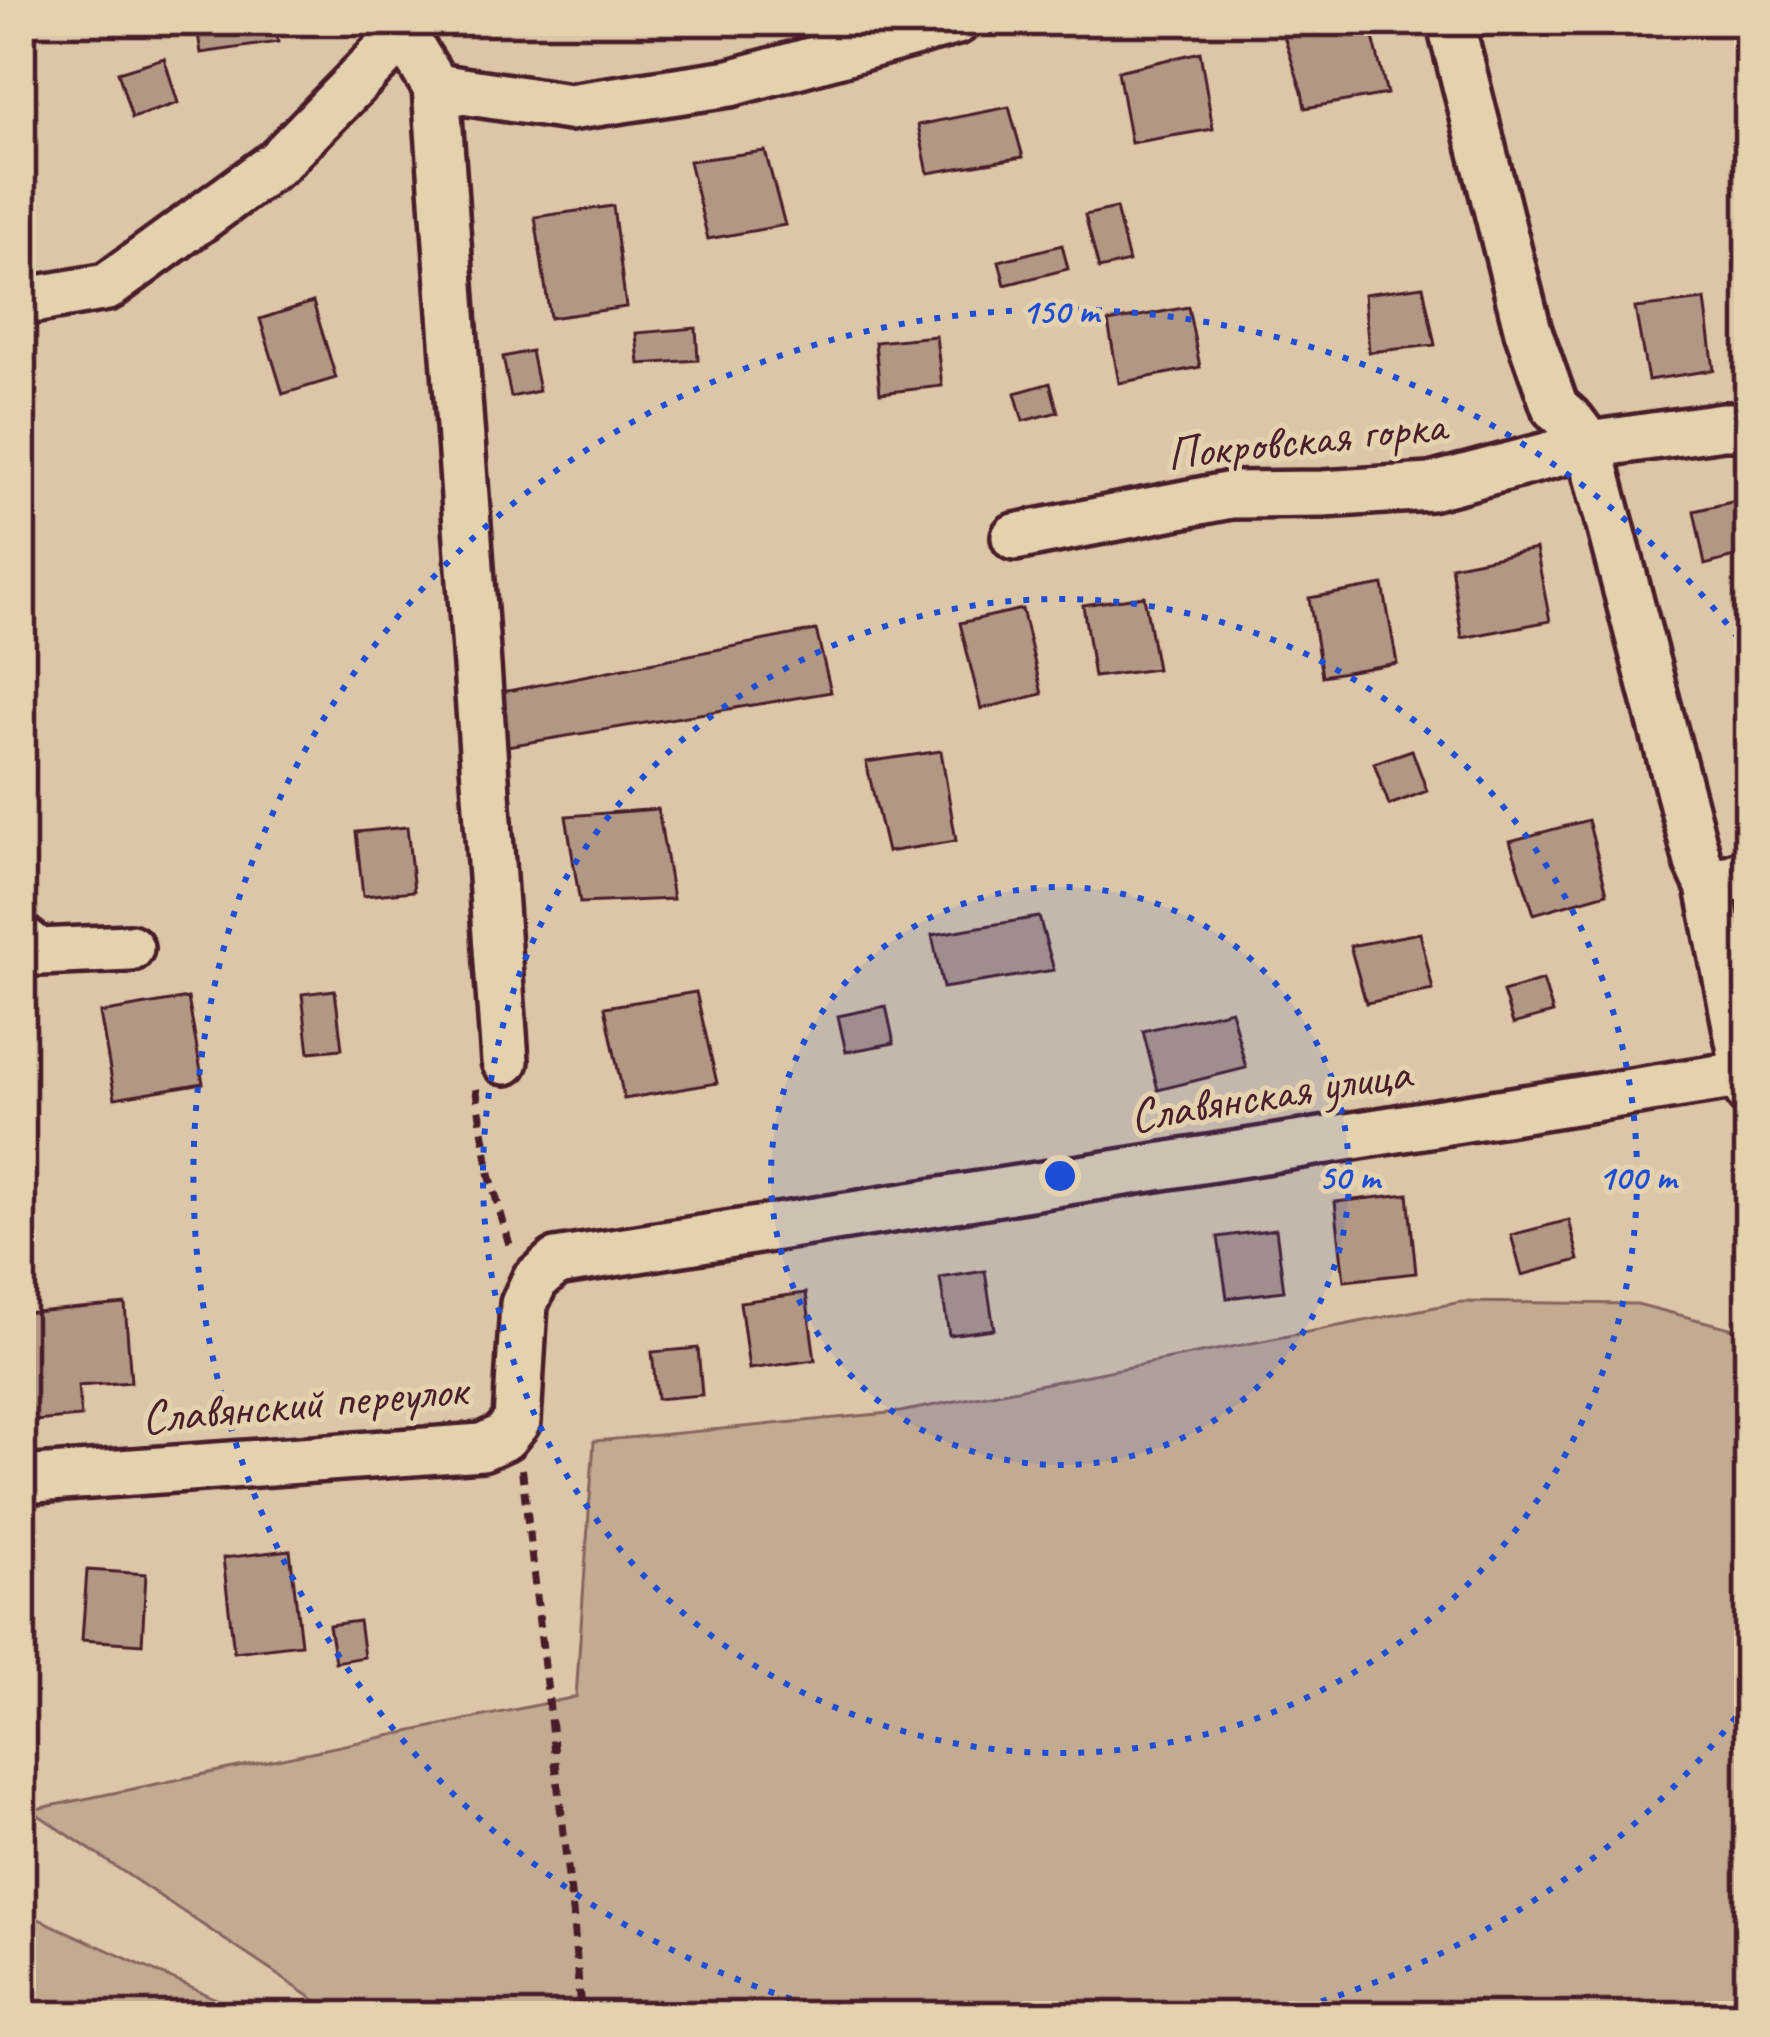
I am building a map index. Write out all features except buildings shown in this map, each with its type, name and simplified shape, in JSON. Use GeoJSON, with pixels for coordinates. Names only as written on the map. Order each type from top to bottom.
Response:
{"type":"FeatureCollection","features":[{"type":"Feature","properties":{"kind":"street"},"geometry":{"type":"LineString","coordinates":[[436,87],[569,107],[730,83],[957,21]]}},
{"type":"Feature","properties":{"kind":"street"},"geometry":{"type":"LineString","coordinates":[[1450,21],[1528,331],[1555,407],[1589,445],[1698,862],[1729,879],[1747,1083]]}},
{"type":"Feature","properties":{"kind":"street"},"geometry":{"type":"LineString","coordinates":[[21,302],[107,287],[278,162],[403,28],[436,87],[489,1068]]}},
{"type":"Feature","properties":{"kind":"street","name":"Покровская горка"},"geometry":{"type":"LineString","coordinates":[[1016,537],[1232,495],[1430,487],[1589,445],[1749,426]]}},
{"type":"Feature","properties":{"kind":"street"},"geometry":{"type":"LineString","coordinates":[[21,938],[39,952],[130,948]]}},
{"type":"Feature","properties":{"kind":"street","name":"Славянская улица"},"geometry":{"type":"LineString","coordinates":[[530,1292],[556,1262],[1747,1083]]}},
{"type":"Feature","properties":{"kind":"street","name":"Славянский переулок"},"geometry":{"type":"LineString","coordinates":[[21,1480],[482,1447],[504,1437],[517,1421],[530,1292]]}},
{"type":"Feature","properties":{"kind":"path"},"geometry":{"type":"LineString","coordinates":[[489,1068],[490,1176],[512,1252],[530,1292]]}},
{"type":"Feature","properties":{"kind":"path"},"geometry":{"type":"LineString","coordinates":[[517,1421],[581,2016]]}},
{"type":"Feature","properties":{"kind":"shaded area"},"geometry":{"type":"Polygon","coordinates":[[[1461,1302],[1637,1304],[1749,1333],[1749,2016],[327,2016],[327,2008],[31,1810],[576,1697],[594,1441],[900,1412],[1461,1302]]]}},
{"type":"Feature","properties":{"kind":"shaded area"},"geometry":{"type":"Polygon","coordinates":[[[21,1911],[254,2016],[21,2016],[21,1911]]]}}]}
